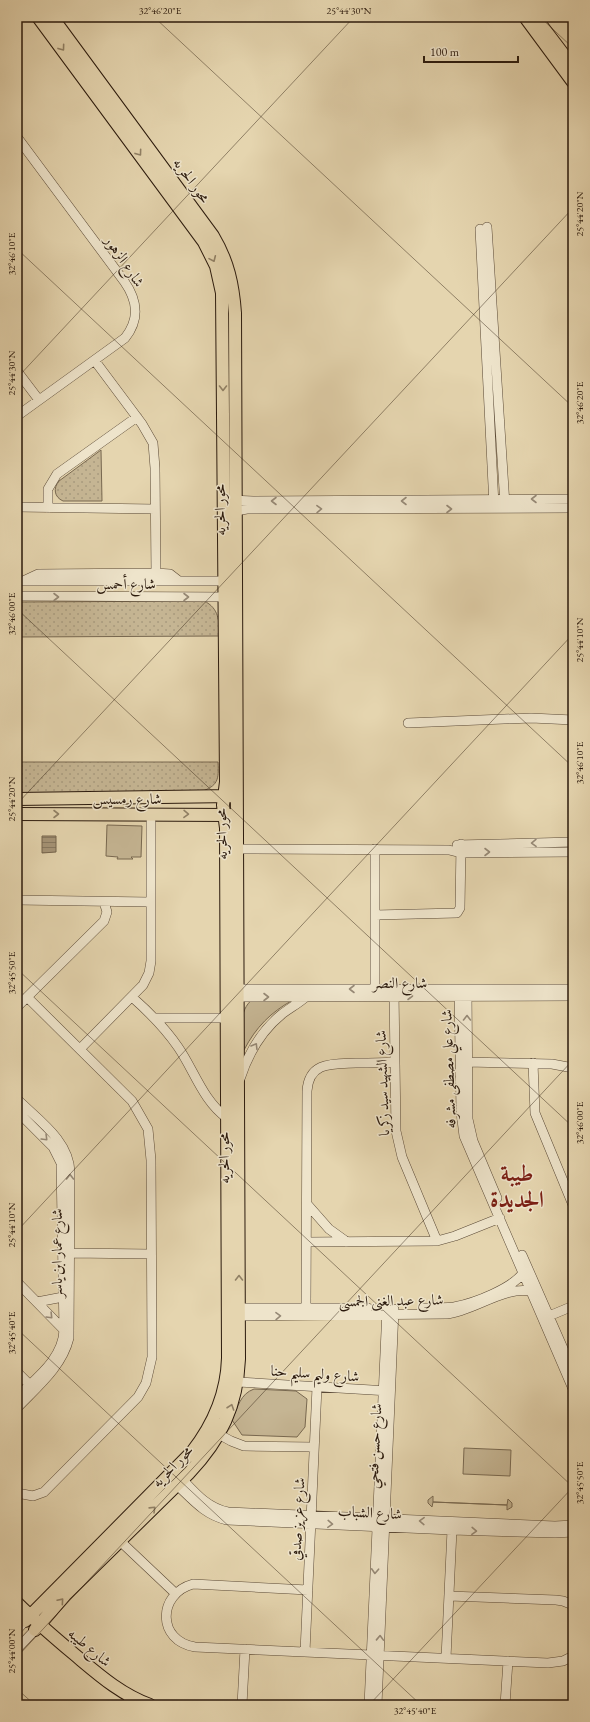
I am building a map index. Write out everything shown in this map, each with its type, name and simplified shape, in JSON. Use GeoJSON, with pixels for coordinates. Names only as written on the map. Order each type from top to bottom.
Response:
{"type":"FeatureCollection","features":[{"type":"Feature","properties":{"kind":"main road","name":"محور الحريه"},"geometry":{"type":"LineString","coordinates":[[38,17],[204,242],[216,266],[221,286],[224,313],[230,506]]}},
{"type":"Feature","properties":{"kind":"main road","name":"محور الحريه"},"geometry":{"type":"LineString","coordinates":[[22,1620],[180,1466],[198,1445],[214,1431],[230,1410],[238,1382],[239,1082],[233,993],[232,866],[223,814],[226,782],[230,597],[230,506],[235,313],[232,284],[227,263],[209,230],[52,17]]}},
{"type":"Feature","properties":{"kind":"main road"},"geometry":{"type":"LineString","coordinates":[[525,17],[573,82]]}},
{"type":"Feature","properties":{"kind":"main road"},"geometry":{"type":"LineString","coordinates":[[535,17],[573,67]]}},
{"type":"Feature","properties":{"kind":"main road","name":"محور الحريه"},"geometry":{"type":"LineString","coordinates":[[230,597],[237,796],[237,849],[232,866]]}},
{"type":"Feature","properties":{"kind":"main road","name":"شارع رمسيس"},"geometry":{"type":"LineString","coordinates":[[17,799],[237,796]]}},
{"type":"Feature","properties":{"kind":"main road","name":"شارع رمسيس"},"geometry":{"type":"LineString","coordinates":[[17,814],[237,815]]}},
{"type":"Feature","properties":{"kind":"main road","name":"محور الحريه"},"geometry":{"type":"LineString","coordinates":[[38,1628],[66,1596],[201,1460],[214,1431],[228,1366],[227,1018],[233,993]]}},
{"type":"Feature","properties":{"kind":"main road","name":"شارع طيبه"},"geometry":{"type":"LineString","coordinates":[[17,1603],[22,1620],[38,1628],[112,1686],[131,1697],[150,1705]]}},
{"type":"Feature","properties":{"kind":"main road","name":"شارع طيبه"},"geometry":{"type":"LineString","coordinates":[[38,1628],[102,1687],[128,1704]]}},
{"type":"Feature","properties":{"kind":"street","name":"شارع الزهور"},"geometry":{"type":"LineString","coordinates":[[17,137],[124,281],[133,297],[136,314],[130,331],[125,338],[17,416]]}},
{"type":"Feature","properties":{"kind":"street"},"geometry":{"type":"LineString","coordinates":[[494,504],[484,228],[504,504]]}},
{"type":"Feature","properties":{"kind":"street"},"geometry":{"type":"LineString","coordinates":[[95,361],[150,436],[154,450],[156,573]]}},
{"type":"Feature","properties":{"kind":"street"},"geometry":{"type":"LineString","coordinates":[[17,371],[39,400]]}},
{"type":"Feature","properties":{"kind":"street"},"geometry":{"type":"LineString","coordinates":[[48,508],[48,489],[56,474],[137,417]]}},
{"type":"Feature","properties":{"kind":"street"},"geometry":{"type":"LineString","coordinates":[[504,504],[573,499]]}},
{"type":"Feature","properties":{"kind":"street"},"geometry":{"type":"LineString","coordinates":[[230,506],[363,508],[504,504],[573,508]]}},
{"type":"Feature","properties":{"kind":"street"},"geometry":{"type":"LineString","coordinates":[[17,507],[155,509]]}},
{"type":"Feature","properties":{"kind":"street"},"geometry":{"type":"LineString","coordinates":[[20,581],[38,574],[156,573],[170,574],[179,581]]}},
{"type":"Feature","properties":{"kind":"street","name":"شارع أحمس"},"geometry":{"type":"LineString","coordinates":[[20,581],[230,581]]}},
{"type":"Feature","properties":{"kind":"street","name":"شارع أحمس"},"geometry":{"type":"LineString","coordinates":[[17,596],[230,597]]}},
{"type":"Feature","properties":{"kind":"street"},"geometry":{"type":"LineString","coordinates":[[408,723],[525,718],[573,720]]}},
{"type":"Feature","properties":{"kind":"street"},"geometry":{"type":"LineString","coordinates":[[80,1049],[132,997],[147,979],[151,967],[151,822]]}},
{"type":"Feature","properties":{"kind":"street"},"geometry":{"type":"LineString","coordinates":[[237,849],[449,850],[461,848],[573,842]]}},
{"type":"Feature","properties":{"kind":"street"},"geometry":{"type":"LineString","coordinates":[[461,848],[573,852]]}},
{"type":"Feature","properties":{"kind":"street"},"geometry":{"type":"LineString","coordinates":[[375,915],[457,913],[460,908],[461,848]]}},
{"type":"Feature","properties":{"kind":"street"},"geometry":{"type":"LineString","coordinates":[[375,849],[375,992]]}},
{"type":"Feature","properties":{"kind":"street"},"geometry":{"type":"LineString","coordinates":[[17,900],[150,902]]}},
{"type":"Feature","properties":{"kind":"street"},"geometry":{"type":"LineString","coordinates":[[17,1007],[104,921],[107,912],[104,902]]}},
{"type":"Feature","properties":{"kind":"street","name":"شارع النصر"},"geometry":{"type":"LineString","coordinates":[[233,993],[394,992],[572,994]]}},
{"type":"Feature","properties":{"kind":"street","name":"شارع الشهيد سيد زكريا"},"geometry":{"type":"LineString","coordinates":[[394,992],[394,1062],[397,1140],[402,1157],[437,1241]]}},
{"type":"Feature","properties":{"kind":"street"},"geometry":{"type":"LineString","coordinates":[[239,1082],[249,1056],[264,1033],[282,1014],[307,993]]}},
{"type":"Feature","properties":{"kind":"street","name":"شارع علي مصطفى مشرفه"},"geometry":{"type":"LineString","coordinates":[[463,993],[467,1062],[467,1112],[473,1141],[573,1389]]}},
{"type":"Feature","properties":{"kind":"street","name":"شارع علي مصطفى مشرفه"},"geometry":{"type":"LineString","coordinates":[[463,993],[462,1128],[469,1151],[525,1270]]}},
{"type":"Feature","properties":{"kind":"street"},"geometry":{"type":"LineString","coordinates":[[17,1493],[32,1496],[44,1492],[133,1403],[143,1390],[149,1375],[152,1357],[151,1151],[148,1129],[132,1102],[27,997]]}},
{"type":"Feature","properties":{"kind":"street"},"geometry":{"type":"LineString","coordinates":[[132,997],[154,1018],[178,1046],[211,1103],[227,1118]]}},
{"type":"Feature","properties":{"kind":"street"},"geometry":{"type":"LineString","coordinates":[[154,1018],[227,1018]]}},
{"type":"Feature","properties":{"kind":"street"},"geometry":{"type":"LineString","coordinates":[[306,1308],[307,1091],[309,1078],[319,1068],[325,1065],[394,1062]]}},
{"type":"Feature","properties":{"kind":"street"},"geometry":{"type":"LineString","coordinates":[[467,1062],[562,1064],[573,1068]]}},
{"type":"Feature","properties":{"kind":"street"},"geometry":{"type":"LineString","coordinates":[[533,1063],[533,1099],[535,1113],[573,1205]]}},
{"type":"Feature","properties":{"kind":"street","name":"شارع عمار ابن ياسر"},"geometry":{"type":"LineString","coordinates":[[17,1099],[60,1141],[68,1155],[70,1172],[70,1338],[63,1356],[25,1390]]}},
{"type":"Feature","properties":{"kind":"street","name":"شارع عمار ابن ياسر"},"geometry":{"type":"LineString","coordinates":[[17,1111],[53,1147],[62,1163],[64,1330],[63,1341],[58,1353],[25,1390],[17,1408]]}},
{"type":"Feature","properties":{"kind":"street"},"geometry":{"type":"LineString","coordinates":[[307,1204],[329,1229],[347,1242]]}},
{"type":"Feature","properties":{"kind":"street"},"geometry":{"type":"LineString","coordinates":[[307,1242],[437,1241],[455,1236],[500,1218]]}},
{"type":"Feature","properties":{"kind":"street"},"geometry":{"type":"LineString","coordinates":[[70,1253],[151,1254]]}},
{"type":"Feature","properties":{"kind":"street","name":"شارع عبد الغنى الجمسى"},"geometry":{"type":"LineString","coordinates":[[239,1312],[390,1311],[446,1308],[464,1304],[512,1283],[525,1270]]}},
{"type":"Feature","properties":{"kind":"street"},"geometry":{"type":"LineString","coordinates":[[17,1282],[64,1330]]}},
{"type":"Feature","properties":{"kind":"street","name":"شارع عبد الغنى الجمسى"},"geometry":{"type":"LineString","coordinates":[[239,1312],[306,1308],[453,1314],[515,1291],[534,1292]]}},
{"type":"Feature","properties":{"kind":"street","name":"شارع علي مصطفى مشرفه"},"geometry":{"type":"LineString","coordinates":[[534,1292],[549,1316],[573,1371]]}},
{"type":"Feature","properties":{"kind":"street"},"geometry":{"type":"LineString","coordinates":[[37,1302],[63,1297]]}},
{"type":"Feature","properties":{"kind":"street"},"geometry":{"type":"LineString","coordinates":[[549,1316],[573,1306]]}},
{"type":"Feature","properties":{"kind":"street","name":"شارع حسن فتحي"},"geometry":{"type":"LineString","coordinates":[[369,1705],[375,1655],[390,1311]]}},
{"type":"Feature","properties":{"kind":"street"},"geometry":{"type":"LineString","coordinates":[[17,1372],[25,1390]]}},
{"type":"Feature","properties":{"kind":"street","name":"شارع وليم سليم حنا"},"geometry":{"type":"LineString","coordinates":[[238,1382],[317,1388],[387,1391]]}},
{"type":"Feature","properties":{"kind":"street","name":"شارع عزيز صدقي"},"geometry":{"type":"LineString","coordinates":[[305,1652],[317,1388]]}},
{"type":"Feature","properties":{"kind":"street"},"geometry":{"type":"LineString","coordinates":[[214,1431],[244,1446],[314,1447]]}},
{"type":"Feature","properties":{"kind":"street","name":"شارع الشباب"},"geometry":{"type":"LineString","coordinates":[[180,1482],[203,1510],[221,1518],[311,1519],[381,1523],[573,1525]]}},
{"type":"Feature","properties":{"kind":"street","name":"شارع الشباب"},"geometry":{"type":"LineString","coordinates":[[381,1523],[452,1530],[555,1533],[573,1532]]}},
{"type":"Feature","properties":{"kind":"street"},"geometry":{"type":"LineString","coordinates":[[446,1658],[452,1530]]}},
{"type":"Feature","properties":{"kind":"street"},"geometry":{"type":"LineString","coordinates":[[120,1541],[175,1594]]}},
{"type":"Feature","properties":{"kind":"street"},"geometry":{"type":"LineString","coordinates":[[308,1590],[200,1584],[186,1586],[175,1594],[169,1603],[166,1614],[170,1632],[178,1641],[195,1647],[555,1663],[573,1656]]}},
{"type":"Feature","properties":{"kind":"street"},"geometry":{"type":"LineString","coordinates":[[449,1596],[556,1600],[573,1605]]}},
{"type":"Feature","properties":{"kind":"street"},"geometry":{"type":"LineString","coordinates":[[17,1649],[38,1628]]}},
{"type":"Feature","properties":{"kind":"street"},"geometry":{"type":"LineString","coordinates":[[242,1705],[245,1649]]}},
{"type":"Feature","properties":{"kind":"street","name":"شارع حسن فتحي"},"geometry":{"type":"LineString","coordinates":[[375,1655],[377,1705]]}},
{"type":"Feature","properties":{"kind":"street"},"geometry":{"type":"LineString","coordinates":[[505,1705],[508,1661]]}},
{"type":"Feature","properties":{"kind":"shaded area"},"geometry":{"type":"Polygon","coordinates":[[[101,450],[102,501],[63,501],[60,499],[55,492],[59,481],[101,450]]]}},
{"type":"Feature","properties":{"kind":"shaded area"},"geometry":{"type":"Polygon","coordinates":[[[204,601],[213,607],[215,611],[220,636],[17,637],[17,602],[204,601]]]}},
{"type":"Feature","properties":{"kind":"shaded area"},"geometry":{"type":"Polygon","coordinates":[[[17,762],[218,762],[218,773],[214,785],[200,792],[17,794],[17,762]]]}},
{"type":"Feature","properties":{"kind":"shaded area"},"geometry":{"type":"Polygon","coordinates":[[[107,825],[142,826],[141,857],[131,857],[133,859],[117,859],[118,857],[106,856],[107,825]]]}},
{"type":"Feature","properties":{"kind":"shaded area"},"geometry":{"type":"Polygon","coordinates":[[[42,836],[56,836],[56,852],[42,853],[42,836]]]}},
{"type":"Feature","properties":{"kind":"shaded area"},"geometry":{"type":"Polygon","coordinates":[[[253,999],[293,1000],[271,1015],[259,1027],[244,1050],[242,1029],[243,1016],[248,1004],[253,999]]]}},
{"type":"Feature","properties":{"kind":"shaded area"},"geometry":{"type":"Polygon","coordinates":[[[254,1389],[296,1391],[307,1399],[305,1427],[297,1437],[242,1435],[232,1420],[242,1398],[249,1391],[254,1389]]]}},
{"type":"Feature","properties":{"kind":"shaded area"},"geometry":{"type":"Polygon","coordinates":[[[464,1448],[511,1450],[510,1476],[463,1474],[464,1448]]]}},
{"type":"Feature","properties":{"kind":"shaded area"},"geometry":{"type":"Polygon","coordinates":[[[433,1496],[432,1507],[428,1503],[428,1500],[433,1496]]]}},
{"type":"Feature","properties":{"kind":"shaded area"},"geometry":{"type":"Polygon","coordinates":[[[508,1499],[512,1503],[512,1507],[507,1510],[508,1499]]]}},
{"type":"Feature","properties":{"kind":"district","name":"طيبة الجديدة"},"geometry":{"type":"Point","coordinates":[517,1186]}}]}
